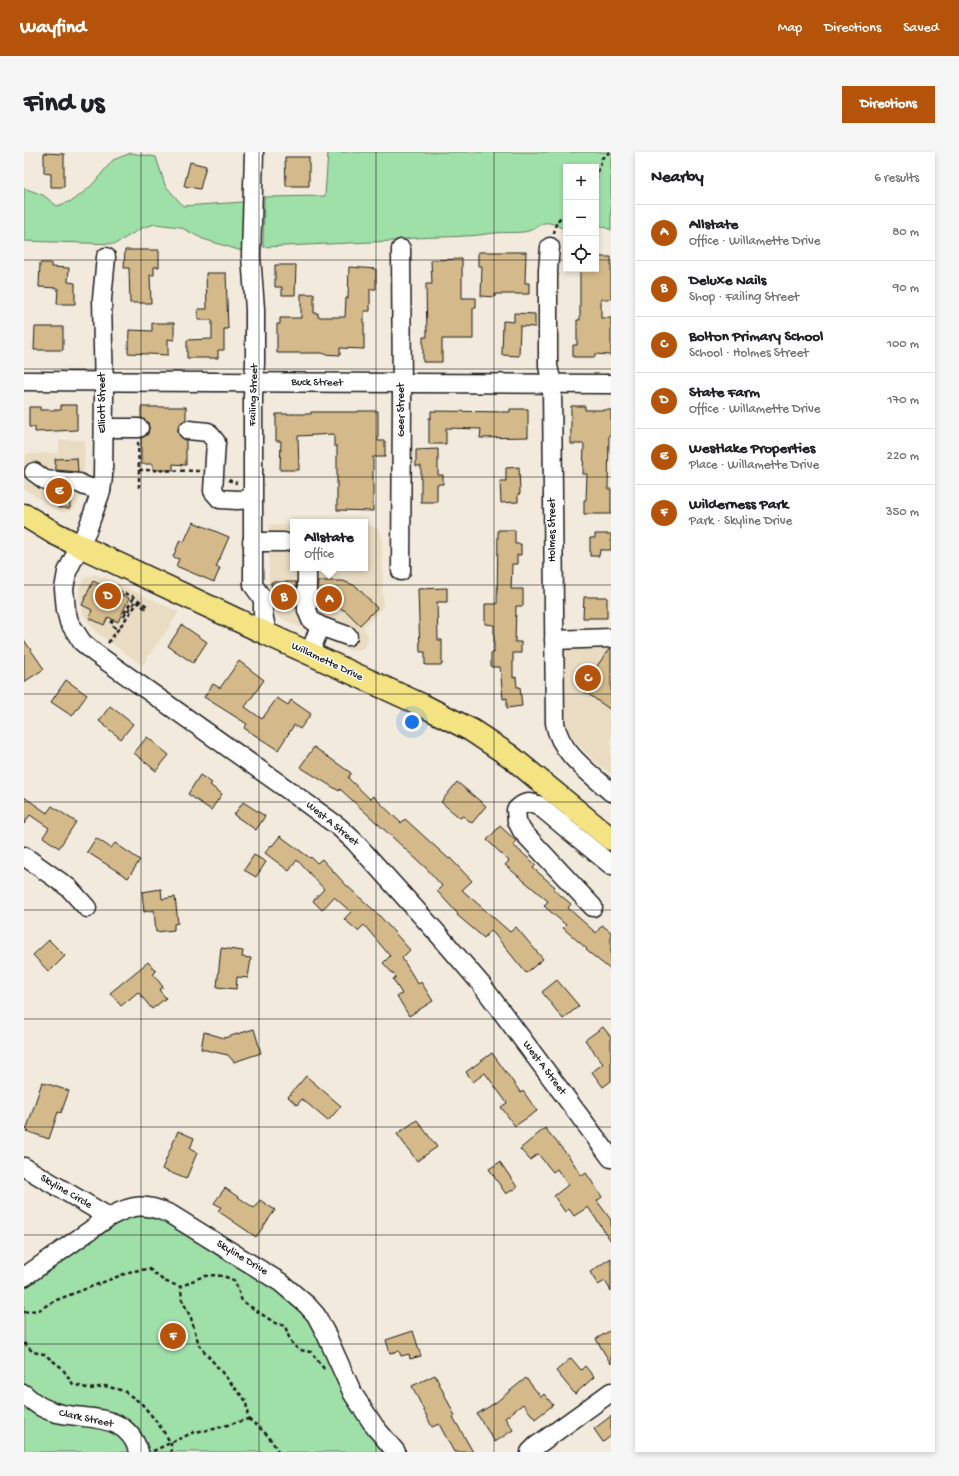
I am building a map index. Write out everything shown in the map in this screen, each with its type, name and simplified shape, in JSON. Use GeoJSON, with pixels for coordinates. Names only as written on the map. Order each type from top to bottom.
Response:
{"type":"FeatureCollection","features":[{"type":"Feature","properties":{"kind":"main road","name":"Willamette Drive"},"geometry":{"type":"LineString","coordinates":[[24,515],[54,533],[80,546],[310,654],[422,704],[471,730],[510,756],[611,839]]}},
{"type":"Feature","properties":{"kind":"street","name":"Failing Street"},"geometry":{"type":"LineString","coordinates":[[254,152],[252,256],[255,310],[255,363],[252,585],[263,599],[263,613],[267,634]]}},
{"type":"Feature","properties":{"kind":"street","name":"Holmes Street"},"geometry":{"type":"LineString","coordinates":[[550,247],[548,270],[548,366],[552,384],[555,723],[560,741],[569,753],[611,792]]}},
{"type":"Feature","properties":{"kind":"street","name":"Geer Street"},"geometry":{"type":"LineString","coordinates":[[401,249],[401,571]]}},
{"type":"Feature","properties":{"kind":"street","name":"Elliott Street"},"geometry":{"type":"LineString","coordinates":[[80,546],[101,491],[103,478],[104,382],[102,299],[106,257]]}},
{"type":"Feature","properties":{"kind":"street","name":"Buck Street"},"geometry":{"type":"LineString","coordinates":[[24,381],[611,384]]}},
{"type":"Feature","properties":{"kind":"street"},"geometry":{"type":"LineString","coordinates":[[104,428],[135,435]]}},
{"type":"Feature","properties":{"kind":"street"},"geometry":{"type":"LineString","coordinates":[[188,430],[208,432],[216,442],[213,490],[220,499],[252,499]]}},
{"type":"Feature","properties":{"kind":"street"},"geometry":{"type":"LineString","coordinates":[[34,472],[45,480],[79,483],[101,491]]}},
{"type":"Feature","properties":{"kind":"street"},"geometry":{"type":"LineString","coordinates":[[252,542],[284,542]]}},
{"type":"Feature","properties":{"kind":"street","name":"West A Street"},"geometry":{"type":"LineString","coordinates":[[80,546],[67,572],[64,596],[69,622],[82,642],[115,668],[345,832],[379,867],[474,975],[611,1158]]}},
{"type":"Feature","properties":{"kind":"street"},"geometry":{"type":"LineString","coordinates":[[307,573],[307,610],[311,620],[320,626],[348,636]]}},
{"type":"Feature","properties":{"kind":"street"},"geometry":{"type":"LineString","coordinates":[[310,654],[320,626]]}},
{"type":"Feature","properties":{"kind":"street"},"geometry":{"type":"LineString","coordinates":[[554,640],[611,638]]}},
{"type":"Feature","properties":{"kind":"street"},"geometry":{"type":"LineString","coordinates":[[592,907],[522,831],[517,821],[516,810],[523,803],[531,802],[538,805],[611,865]]}},
{"type":"Feature","properties":{"kind":"street"},"geometry":{"type":"LineString","coordinates":[[24,856],[69,888],[87,908]]}},
{"type":"Feature","properties":{"kind":"street","name":"Skyline Circle"},"geometry":{"type":"LineString","coordinates":[[24,1167],[109,1217]]}},
{"type":"Feature","properties":{"kind":"street","name":"Skyline Drive"},"geometry":{"type":"LineString","coordinates":[[24,1277],[109,1217],[120,1211],[144,1207],[159,1209],[170,1214],[276,1279],[293,1292],[316,1315],[353,1394],[375,1427],[396,1452]]}},
{"type":"Feature","properties":{"kind":"street"},"geometry":{"type":"LineString","coordinates":[[530,1452],[536,1446],[611,1392]]}},
{"type":"Feature","properties":{"kind":"street","name":"Clark Street"},"geometry":{"type":"LineString","coordinates":[[24,1394],[37,1406],[61,1414],[88,1417],[112,1422],[127,1430],[136,1442],[139,1452]]}},
{"type":"Feature","properties":{"kind":"path"},"geometry":{"type":"LineString","coordinates":[[599,168],[602,158],[610,152]]}},
{"type":"Feature","properties":{"kind":"path"},"geometry":{"type":"LineString","coordinates":[[550,247],[553,243],[555,226],[558,218],[563,216]]}},
{"type":"Feature","properties":{"kind":"path"},"geometry":{"type":"LineString","coordinates":[[135,435],[138,443],[138,490]]}},
{"type":"Feature","properties":{"kind":"path"},"geometry":{"type":"LineString","coordinates":[[138,470],[202,471]]}},
{"type":"Feature","properties":{"kind":"path"},"geometry":{"type":"LineString","coordinates":[[228,480],[237,483]]}},
{"type":"Feature","properties":{"kind":"path"},"geometry":{"type":"LineString","coordinates":[[108,643],[136,605],[134,603],[124,616],[122,615],[133,599],[146,608],[146,606],[132,596],[118,591],[117,593]]}},
{"type":"Feature","properties":{"kind":"path"},"geometry":{"type":"LineString","coordinates":[[113,620],[111,624],[118,630]]}},
{"type":"Feature","properties":{"kind":"path"},"geometry":{"type":"LineString","coordinates":[[24,1312],[39,1310],[54,1301],[132,1271],[150,1269],[164,1281],[181,1287]]}},
{"type":"Feature","properties":{"kind":"path"},"geometry":{"type":"LineString","coordinates":[[181,1287],[191,1281],[207,1275],[226,1276],[235,1281],[242,1301],[275,1323],[285,1326],[291,1342],[300,1351],[311,1352],[327,1374],[341,1370]]}},
{"type":"Feature","properties":{"kind":"path"},"geometry":{"type":"LineString","coordinates":[[181,1287],[182,1300],[191,1318],[199,1345],[246,1401],[248,1419],[259,1427],[273,1441],[278,1452]]}},
{"type":"Feature","properties":{"kind":"path"},"geometry":{"type":"LineString","coordinates":[[24,1343],[33,1352],[44,1354],[62,1368],[73,1384],[90,1388],[105,1386],[124,1391],[141,1403],[157,1422],[171,1443],[171,1452]]}},
{"type":"Feature","properties":{"kind":"path"},"geometry":{"type":"LineString","coordinates":[[151,1452],[194,1432],[214,1429],[248,1419]]}},
{"type":"Feature","properties":{"kind":"shaded area"},"geometry":{"type":"Polygon","coordinates":[[[59,440],[85,440],[84,476],[80,499],[75,508],[69,512],[63,513],[24,489],[24,465],[26,454],[59,453],[59,440]]]}},
{"type":"Feature","properties":{"kind":"shaded area"},"geometry":{"type":"Polygon","coordinates":[[[269,525],[290,525],[290,571],[368,571],[368,526],[376,527],[381,533],[383,606],[379,612],[363,627],[368,635],[368,641],[363,650],[349,650],[274,615],[271,613],[269,602],[269,525]]]}},
{"type":"Feature","properties":{"kind":"shaded area"},"geometry":{"type":"Polygon","coordinates":[[[94,575],[102,576],[179,612],[142,665],[96,632],[83,613],[80,603],[79,589],[86,577],[94,575]]]}},
{"type":"Feature","properties":{"kind":"shaded area"},"geometry":{"type":"Polygon","coordinates":[[[611,628],[611,774],[593,760],[573,739],[566,727],[564,630],[611,628]]]}},
{"type":"Feature","properties":{"kind":"green space"},"geometry":{"type":"Polygon","coordinates":[[[328,152],[611,152],[611,230],[599,225],[599,164],[563,164],[562,228],[554,224],[544,223],[534,229],[523,232],[402,239],[393,241],[263,247],[264,197],[325,196],[328,152]]]}},
{"type":"Feature","properties":{"kind":"green space"},"geometry":{"type":"Polygon","coordinates":[[[131,153],[156,157],[165,185],[183,206],[243,202],[242,251],[203,239],[180,227],[155,224],[142,228],[115,244],[24,241],[24,188],[43,195],[57,206],[74,200],[92,185],[113,160],[131,153]]]}},
{"type":"Feature","properties":{"kind":"green space"},"geometry":{"type":"Polygon","coordinates":[[[133,1214],[159,1217],[226,1261],[286,1293],[310,1315],[345,1397],[356,1415],[387,1452],[24,1452],[24,1289],[126,1217],[133,1214]]]}},
{"type":"Feature","properties":{"kind":"building"},"geometry":{"type":"Polygon","coordinates":[[[44,153],[64,154],[64,187],[51,187],[51,174],[44,173],[44,153]]]}},
{"type":"Feature","properties":{"kind":"building"},"geometry":{"type":"Polygon","coordinates":[[[285,157],[309,157],[309,186],[286,186],[285,157]]]}},
{"type":"Feature","properties":{"kind":"building"},"geometry":{"type":"Polygon","coordinates":[[[190,162],[206,166],[200,189],[184,186],[190,162]]]}},
{"type":"Feature","properties":{"kind":"building"},"geometry":{"type":"Polygon","coordinates":[[[125,250],[159,250],[159,267],[154,267],[154,275],[150,275],[151,303],[130,303],[129,268],[124,268],[125,250]]]}},
{"type":"Feature","properties":{"kind":"building"},"geometry":{"type":"Polygon","coordinates":[[[478,252],[526,252],[525,283],[529,283],[529,294],[495,294],[495,297],[481,296],[482,266],[478,266],[478,252]]]}},
{"type":"Feature","properties":{"kind":"building"},"geometry":{"type":"Polygon","coordinates":[[[599,257],[611,257],[611,299],[601,299],[601,318],[611,318],[611,355],[595,354],[595,357],[573,357],[573,345],[577,345],[577,320],[580,320],[580,272],[599,272],[599,257]]]}},
{"type":"Feature","properties":{"kind":"building"},"geometry":{"type":"Polygon","coordinates":[[[462,259],[462,298],[476,298],[476,308],[473,308],[473,339],[442,339],[442,362],[423,362],[423,337],[427,337],[426,284],[432,284],[431,260],[462,259]]]}},
{"type":"Feature","properties":{"kind":"building"},"geometry":{"type":"Polygon","coordinates":[[[40,263],[51,263],[51,267],[69,268],[68,282],[75,283],[75,304],[57,304],[58,288],[39,287],[40,263]]]}},
{"type":"Feature","properties":{"kind":"building"},"geometry":{"type":"Polygon","coordinates":[[[275,265],[296,265],[295,295],[282,295],[282,287],[275,287],[275,265]]]}},
{"type":"Feature","properties":{"kind":"building"},"geometry":{"type":"Polygon","coordinates":[[[349,267],[376,269],[376,289],[370,289],[370,311],[364,311],[364,349],[340,348],[340,355],[323,353],[277,353],[277,324],[280,324],[280,318],[301,318],[301,294],[314,294],[314,313],[318,313],[318,317],[345,317],[346,298],[348,298],[349,267]]]}},
{"type":"Feature","properties":{"kind":"building"},"geometry":{"type":"Polygon","coordinates":[[[206,273],[226,273],[228,329],[224,329],[224,350],[218,350],[218,358],[187,358],[187,340],[212,339],[212,320],[198,320],[198,309],[207,309],[206,273]]]}},
{"type":"Feature","properties":{"kind":"building"},"geometry":{"type":"Polygon","coordinates":[[[514,313],[535,314],[535,327],[520,326],[519,356],[502,355],[503,321],[514,322],[514,313]]]}},
{"type":"Feature","properties":{"kind":"building"},"geometry":{"type":"Polygon","coordinates":[[[152,323],[174,323],[174,340],[168,339],[168,355],[128,353],[129,330],[152,331],[152,323]]]}},
{"type":"Feature","properties":{"kind":"building"},"geometry":{"type":"Polygon","coordinates":[[[35,327],[63,327],[63,350],[34,350],[35,327]]]}},
{"type":"Feature","properties":{"kind":"building"},"geometry":{"type":"Polygon","coordinates":[[[61,405],[77,405],[77,430],[35,432],[35,427],[29,427],[29,407],[40,407],[40,410],[61,410],[61,405]]]}},
{"type":"Feature","properties":{"kind":"building"},"geometry":{"type":"Polygon","coordinates":[[[571,406],[585,406],[585,410],[611,410],[608,489],[611,489],[611,514],[584,514],[587,474],[583,474],[584,444],[571,444],[571,406]]]}},
{"type":"Feature","properties":{"kind":"building"},"geometry":{"type":"Polygon","coordinates":[[[141,407],[186,407],[186,420],[180,424],[178,429],[179,435],[186,440],[186,465],[173,464],[173,470],[153,470],[153,464],[141,464],[141,438],[148,434],[149,428],[148,422],[141,418],[141,407]]]}},
{"type":"Feature","properties":{"kind":"building"},"geometry":{"type":"Polygon","coordinates":[[[510,409],[528,409],[528,437],[480,438],[481,429],[446,428],[446,444],[429,444],[429,418],[431,418],[431,411],[510,412],[510,409]]]}},
{"type":"Feature","properties":{"kind":"building"},"geometry":{"type":"Polygon","coordinates":[[[378,411],[378,441],[385,441],[385,457],[373,457],[373,511],[337,510],[337,446],[334,446],[334,434],[298,436],[299,470],[280,470],[281,441],[276,441],[276,414],[311,414],[311,412],[378,411]]]}},
{"type":"Feature","properties":{"kind":"building"},"geometry":{"type":"Polygon","coordinates":[[[438,449],[438,475],[443,475],[443,484],[437,484],[437,502],[421,502],[421,466],[416,466],[416,450],[438,449]]]}},
{"type":"Feature","properties":{"kind":"building"},"geometry":{"type":"Polygon","coordinates":[[[77,458],[78,472],[56,470],[55,459],[77,458]]]}},
{"type":"Feature","properties":{"kind":"building"},"geometry":{"type":"Polygon","coordinates":[[[519,467],[520,494],[518,494],[518,502],[501,503],[500,481],[506,481],[506,468],[519,467]]]}},
{"type":"Feature","properties":{"kind":"building"},"geometry":{"type":"Polygon","coordinates":[[[48,491],[70,493],[70,508],[58,508],[58,497],[48,497],[48,491]]]}},
{"type":"Feature","properties":{"kind":"building"},"geometry":{"type":"Polygon","coordinates":[[[193,522],[229,537],[216,567],[220,568],[214,582],[176,566],[179,559],[173,557],[180,540],[184,542],[193,522]]]}},
{"type":"Feature","properties":{"kind":"building"},"geometry":{"type":"Polygon","coordinates":[[[498,530],[515,530],[515,544],[521,544],[521,555],[517,555],[517,564],[512,564],[511,589],[523,589],[523,606],[516,606],[515,642],[521,642],[521,653],[513,653],[513,678],[516,677],[517,687],[520,687],[522,706],[507,708],[507,698],[503,699],[500,667],[491,667],[491,653],[494,653],[494,625],[485,624],[485,604],[497,604],[498,530]]]}},
{"type":"Feature","properties":{"kind":"building"},"geometry":{"type":"Polygon","coordinates":[[[595,534],[611,534],[611,550],[600,550],[599,556],[590,556],[590,538],[595,538],[595,534]]]}},
{"type":"Feature","properties":{"kind":"building"},"geometry":{"type":"Polygon","coordinates":[[[93,581],[129,598],[118,622],[108,617],[104,625],[89,618],[92,610],[82,605],[93,581]]]}},
{"type":"Feature","properties":{"kind":"building"},"geometry":{"type":"Polygon","coordinates":[[[318,581],[343,581],[356,586],[377,608],[360,625],[346,611],[332,605],[318,605],[318,581]]]}},
{"type":"Feature","properties":{"kind":"building"},"geometry":{"type":"Polygon","coordinates":[[[271,582],[296,582],[296,608],[274,608],[271,582]]]}},
{"type":"Feature","properties":{"kind":"building"},"geometry":{"type":"Polygon","coordinates":[[[447,588],[447,602],[437,602],[438,640],[442,640],[442,665],[425,665],[425,652],[420,652],[418,589],[447,588]]]}},
{"type":"Feature","properties":{"kind":"building"},"geometry":{"type":"Polygon","coordinates":[[[584,597],[607,597],[607,618],[583,618],[584,597]]]}},
{"type":"Feature","properties":{"kind":"building"},"geometry":{"type":"Polygon","coordinates":[[[182,625],[207,642],[193,663],[168,646],[182,625]]]}},
{"type":"Feature","properties":{"kind":"building"},"geometry":{"type":"Polygon","coordinates":[[[24,640],[44,669],[24,682],[24,640]]]}},
{"type":"Feature","properties":{"kind":"building"},"geometry":{"type":"Polygon","coordinates":[[[609,649],[611,649],[611,710],[581,689],[609,649]]]}},
{"type":"Feature","properties":{"kind":"building"},"geometry":{"type":"Polygon","coordinates":[[[239,661],[264,680],[245,707],[262,719],[277,698],[288,705],[291,700],[311,714],[300,729],[294,725],[278,750],[244,728],[247,724],[204,697],[213,684],[220,688],[239,661]]]}},
{"type":"Feature","properties":{"kind":"building"},"geometry":{"type":"Polygon","coordinates":[[[66,680],[87,695],[72,716],[51,702],[66,680]]]}},
{"type":"Feature","properties":{"kind":"building"},"geometry":{"type":"Polygon","coordinates":[[[110,706],[133,724],[121,739],[99,721],[110,706]]]}},
{"type":"Feature","properties":{"kind":"building"},"geometry":{"type":"Polygon","coordinates":[[[147,737],[169,755],[156,771],[134,753],[147,737]]]}},
{"type":"Feature","properties":{"kind":"building"},"geometry":{"type":"Polygon","coordinates":[[[314,747],[351,773],[348,778],[370,799],[373,796],[401,823],[405,819],[449,859],[450,858],[472,881],[462,890],[510,932],[516,927],[543,959],[526,973],[491,930],[484,938],[457,915],[458,914],[437,891],[442,886],[427,869],[340,789],[339,791],[300,767],[314,747]]]}},
{"type":"Feature","properties":{"kind":"building"},"geometry":{"type":"Polygon","coordinates":[[[200,775],[212,783],[210,785],[222,794],[211,810],[188,794],[200,775]]]}},
{"type":"Feature","properties":{"kind":"building"},"geometry":{"type":"Polygon","coordinates":[[[457,782],[486,806],[472,823],[463,816],[460,818],[441,802],[457,782]]]}},
{"type":"Feature","properties":{"kind":"building"},"geometry":{"type":"Polygon","coordinates":[[[24,797],[47,813],[52,806],[76,822],[59,848],[43,837],[49,828],[30,815],[24,824],[24,797]]]}},
{"type":"Feature","properties":{"kind":"building"},"geometry":{"type":"Polygon","coordinates":[[[243,802],[265,816],[256,830],[234,815],[243,802]]]}},
{"type":"Feature","properties":{"kind":"building"},"geometry":{"type":"Polygon","coordinates":[[[500,826],[516,841],[513,845],[536,865],[533,868],[555,887],[553,889],[571,904],[568,908],[596,933],[602,925],[611,932],[611,970],[586,950],[587,949],[563,928],[566,925],[544,906],[548,901],[505,865],[509,861],[487,840],[500,826]]]}},
{"type":"Feature","properties":{"kind":"building"},"geometry":{"type":"Polygon","coordinates":[[[280,836],[310,858],[311,857],[317,863],[322,859],[346,885],[378,914],[410,950],[402,958],[418,984],[421,982],[433,1001],[409,1016],[397,996],[402,994],[393,979],[396,977],[383,963],[390,956],[364,925],[358,931],[344,919],[351,912],[334,897],[322,910],[313,901],[324,889],[297,860],[289,871],[265,853],[280,836]]]}},
{"type":"Feature","properties":{"kind":"building"},"geometry":{"type":"Polygon","coordinates":[[[96,838],[111,848],[115,843],[140,860],[128,878],[87,852],[96,838]]]}},
{"type":"Feature","properties":{"kind":"building"},"geometry":{"type":"Polygon","coordinates":[[[254,855],[266,862],[256,877],[244,870],[254,855]]]}},
{"type":"Feature","properties":{"kind":"building"},"geometry":{"type":"Polygon","coordinates":[[[161,889],[162,899],[175,897],[178,923],[174,924],[174,930],[156,932],[154,910],[144,912],[142,892],[161,889]]]}},
{"type":"Feature","properties":{"kind":"building"},"geometry":{"type":"Polygon","coordinates":[[[49,940],[65,956],[49,972],[33,955],[49,940]]]}},
{"type":"Feature","properties":{"kind":"building"},"geometry":{"type":"Polygon","coordinates":[[[221,948],[243,951],[242,957],[251,958],[248,978],[237,977],[236,989],[217,987],[221,948]]]}},
{"type":"Feature","properties":{"kind":"building"},"geometry":{"type":"Polygon","coordinates":[[[148,962],[156,971],[153,974],[163,987],[159,990],[166,998],[152,1009],[138,992],[121,1006],[110,993],[148,962]]]}},
{"type":"Feature","properties":{"kind":"building"},"geometry":{"type":"Polygon","coordinates":[[[557,980],[579,1006],[563,1019],[542,992],[557,980]]]}},
{"type":"Feature","properties":{"kind":"building"},"geometry":{"type":"Polygon","coordinates":[[[603,1027],[611,1037],[611,1081],[603,1087],[592,1072],[603,1064],[585,1040],[603,1027]]]}},
{"type":"Feature","properties":{"kind":"building"},"geometry":{"type":"Polygon","coordinates":[[[254,1029],[261,1053],[234,1062],[228,1055],[201,1049],[204,1032],[224,1038],[254,1029]]]}},
{"type":"Feature","properties":{"kind":"building"},"geometry":{"type":"Polygon","coordinates":[[[492,1053],[521,1093],[523,1091],[537,1111],[515,1126],[501,1107],[507,1103],[485,1073],[473,1082],[466,1072],[492,1053]]]}},
{"type":"Feature","properties":{"kind":"building"},"geometry":{"type":"Polygon","coordinates":[[[306,1076],[341,1106],[328,1121],[302,1099],[297,1105],[288,1097],[306,1076]]]}},
{"type":"Feature","properties":{"kind":"building"},"geometry":{"type":"Polygon","coordinates":[[[42,1082],[69,1091],[61,1113],[58,1112],[49,1139],[26,1131],[42,1082]]]}},
{"type":"Feature","properties":{"kind":"building"},"geometry":{"type":"Polygon","coordinates":[[[417,1120],[437,1147],[417,1161],[397,1134],[417,1120]]]}},
{"type":"Feature","properties":{"kind":"building"},"geometry":{"type":"Polygon","coordinates":[[[545,1128],[570,1158],[582,1176],[586,1173],[602,1197],[597,1201],[611,1220],[611,1241],[588,1207],[574,1216],[569,1209],[565,1212],[554,1196],[568,1185],[557,1169],[553,1172],[538,1154],[530,1160],[520,1149],[545,1128]]]}},
{"type":"Feature","properties":{"kind":"building"},"geometry":{"type":"Polygon","coordinates":[[[178,1131],[194,1138],[190,1149],[197,1153],[186,1179],[162,1169],[178,1131]]]}},
{"type":"Feature","properties":{"kind":"building"},"geometry":{"type":"Polygon","coordinates":[[[500,1162],[517,1187],[506,1194],[489,1169],[500,1162]]]}},
{"type":"Feature","properties":{"kind":"building"},"geometry":{"type":"Polygon","coordinates":[[[225,1188],[254,1208],[260,1200],[275,1210],[256,1237],[218,1211],[221,1207],[214,1203],[225,1188]]]}},
{"type":"Feature","properties":{"kind":"building"},"geometry":{"type":"Polygon","coordinates":[[[611,1258],[611,1291],[605,1281],[598,1285],[590,1272],[611,1258]]]}},
{"type":"Feature","properties":{"kind":"building"},"geometry":{"type":"Polygon","coordinates":[[[611,1330],[611,1364],[596,1339],[611,1330]]]}},
{"type":"Feature","properties":{"kind":"building"},"geometry":{"type":"Polygon","coordinates":[[[413,1331],[421,1356],[410,1359],[409,1354],[401,1356],[399,1351],[390,1353],[386,1340],[413,1331]]]}},
{"type":"Feature","properties":{"kind":"building"},"geometry":{"type":"Polygon","coordinates":[[[571,1358],[581,1370],[585,1366],[594,1377],[575,1394],[556,1371],[571,1358]]]}},
{"type":"Feature","properties":{"kind":"building"},"geometry":{"type":"Polygon","coordinates":[[[435,1375],[455,1416],[453,1417],[473,1452],[454,1452],[439,1424],[432,1427],[412,1386],[435,1375]]]}},
{"type":"Feature","properties":{"kind":"building"},"geometry":{"type":"Polygon","coordinates":[[[526,1378],[541,1397],[544,1394],[553,1405],[535,1419],[523,1404],[505,1418],[513,1430],[495,1442],[477,1414],[495,1403],[526,1378]]]}},
{"type":"Feature","properties":{"kind":"building"},"geometry":{"type":"Polygon","coordinates":[[[611,1416],[611,1436],[603,1442],[594,1429],[611,1416]]]}},
{"type":"Feature","properties":{"kind":"place","name":"Westlake Properties"},"geometry":{"type":"Point","coordinates":[59,491]}},
{"type":"Feature","properties":{"kind":"place","name":"State Farm"},"geometry":{"type":"Point","coordinates":[108,596]}},
{"type":"Feature","properties":{"kind":"place","name":"Deluxe Nails"},"geometry":{"type":"Point","coordinates":[284,597]}},
{"type":"Feature","properties":{"kind":"place","name":"Allstate"},"geometry":{"type":"Point","coordinates":[329,599]}},
{"type":"Feature","properties":{"kind":"place","name":"Bolton Primary School"},"geometry":{"type":"Point","coordinates":[588,678]}},
{"type":"Feature","properties":{"kind":"place","name":"Wilderness Park"},"geometry":{"type":"Point","coordinates":[173,1336]}}]}
